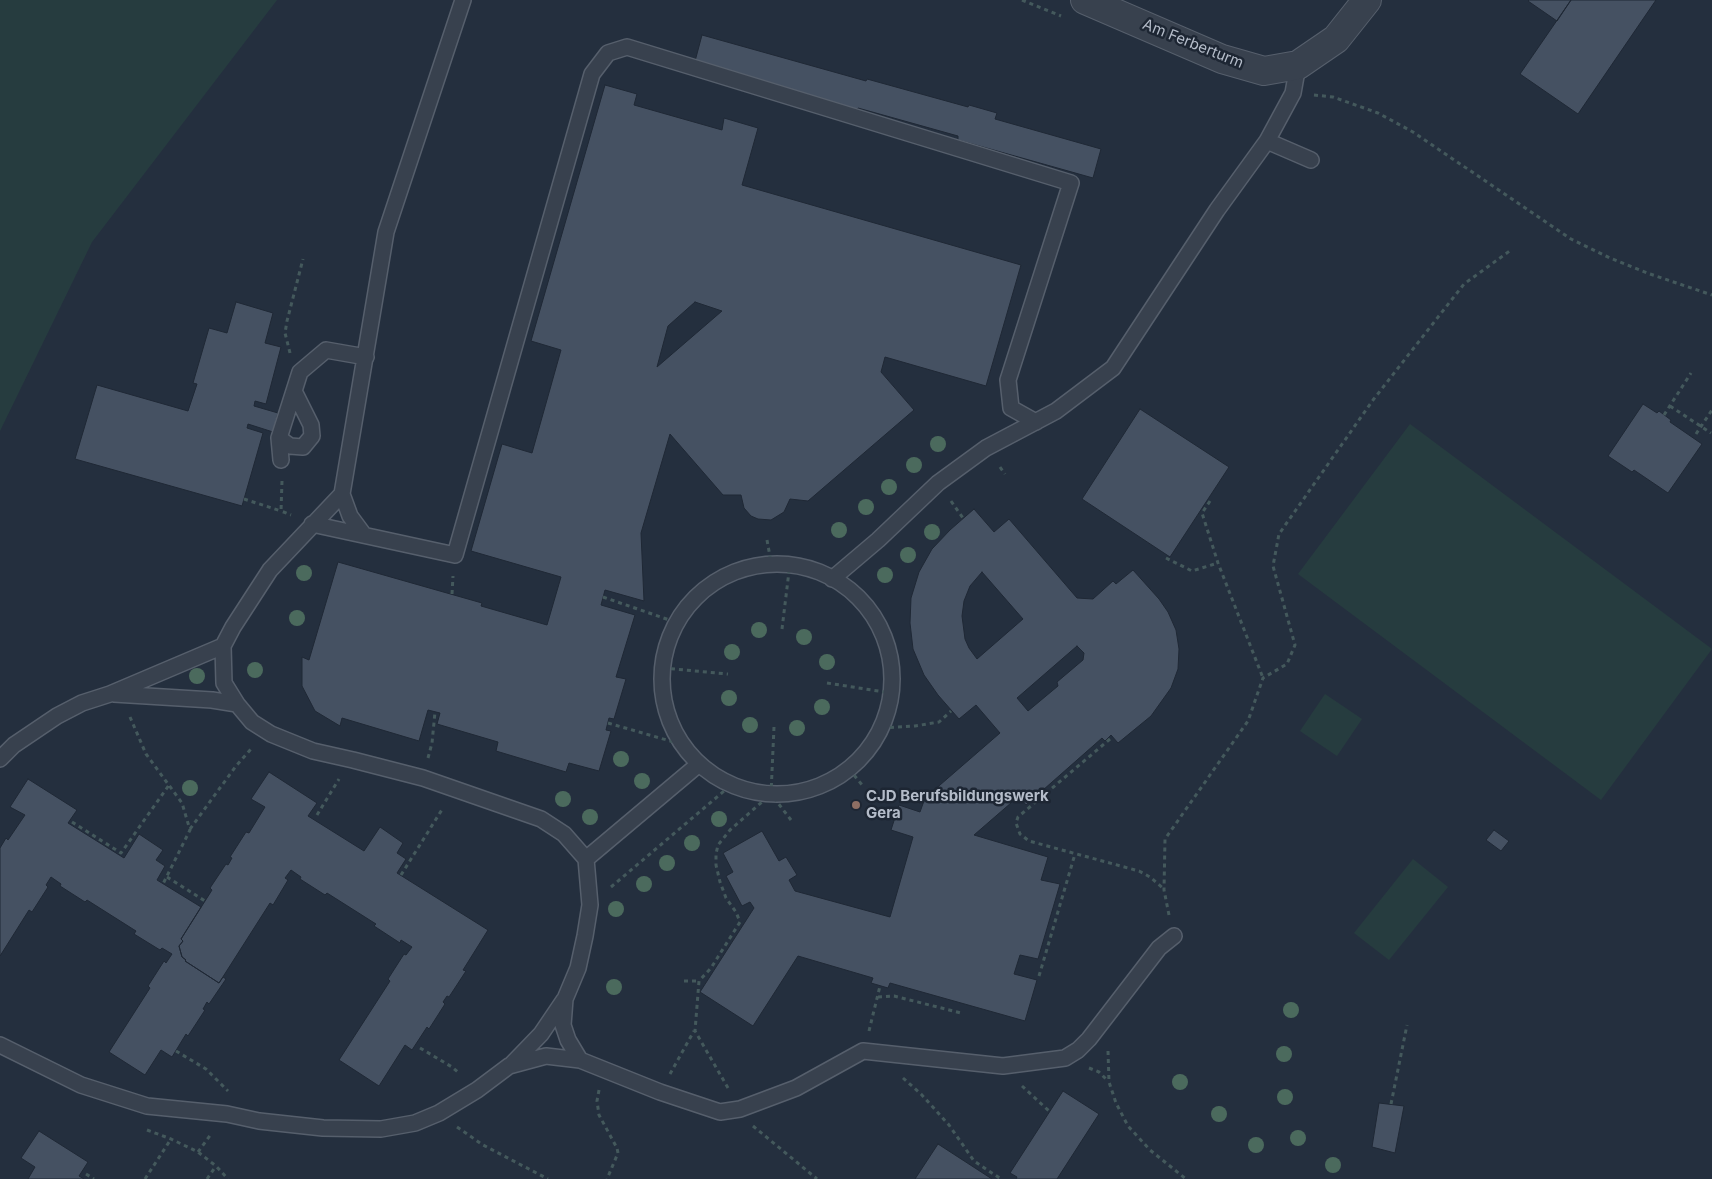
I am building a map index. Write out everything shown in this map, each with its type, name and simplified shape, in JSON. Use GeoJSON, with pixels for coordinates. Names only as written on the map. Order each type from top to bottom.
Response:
{"type":"FeatureCollection","features":[{"type":"Feature","properties":{"kind":"street","name":"Am Ferberturm"},"geometry":{"type":"LineString","coordinates":[[1085,0],[1222,60],[1264,71],[1298,65],[1336,39],[1367,0]]}},
{"type":"Feature","properties":{"kind":"lane"},"geometry":{"type":"LineString","coordinates":[[364,535],[350,516],[342,494],[386,232],[463,0]]}},
{"type":"Feature","properties":{"kind":"lane"},"geometry":{"type":"LineString","coordinates":[[312,524],[455,555],[592,74],[608,53],[627,47],[1071,183],[1008,380],[1011,408],[1036,422]]}},
{"type":"Feature","properties":{"kind":"lane"},"geometry":{"type":"LineString","coordinates":[[832,579],[878,540],[938,482],[986,448],[1056,411],[1113,368],[1218,210],[1268,141],[1293,93],[1298,65]]}},
{"type":"Feature","properties":{"kind":"lane"},"geometry":{"type":"LineString","coordinates":[[1268,141],[1311,160]]}},
{"type":"Feature","properties":{"kind":"lane"},"geometry":{"type":"LineString","coordinates":[[281,460],[279,438],[300,372],[326,350],[366,357]]}},
{"type":"Feature","properties":{"kind":"lane"},"geometry":{"type":"LineString","coordinates":[[279,438],[290,446],[303,447],[312,436],[311,425],[294,391]]}},
{"type":"Feature","properties":{"kind":"lane"},"geometry":{"type":"LineString","coordinates":[[0,1045],[81,1086],[148,1106],[227,1114],[259,1121],[323,1128],[381,1129],[415,1123],[439,1113],[477,1090],[510,1066],[541,1034],[565,999],[578,968],[590,905],[586,859],[564,834],[541,818],[423,778],[312,751],[271,734],[252,722],[237,704],[224,683],[223,646],[233,627],[270,570],[342,494]]}},
{"type":"Feature","properties":{"kind":"lane"},"geometry":{"type":"LineString","coordinates":[[771,562],[790,563],[832,579],[842,582],[873,614],[888,644],[891,693],[882,728],[849,770],[813,789],[771,794],[730,786],[699,764],[676,736],[662,698],[663,654],[685,607],[727,574],[771,562]]}},
{"type":"Feature","properties":{"kind":"lane"},"geometry":{"type":"LineString","coordinates":[[0,759],[14,745],[57,716],[82,703],[118,695],[223,646]]}},
{"type":"Feature","properties":{"kind":"lane"},"geometry":{"type":"LineString","coordinates":[[118,695],[212,700],[237,704]]}},
{"type":"Feature","properties":{"kind":"lane"},"geometry":{"type":"LineString","coordinates":[[586,859],[699,764]]}},
{"type":"Feature","properties":{"kind":"lane"},"geometry":{"type":"LineString","coordinates":[[510,1066],[546,1056],[580,1060],[660,1092],[720,1112],[740,1109],[796,1088],[863,1051],[1003,1066],[1065,1058],[1078,1050],[1089,1039],[1159,948],[1174,936]]}},
{"type":"Feature","properties":{"kind":"lane"},"geometry":{"type":"LineString","coordinates":[[565,999],[563,1025],[568,1040],[580,1060]]}},
{"type":"Feature","properties":{"kind":"path"},"geometry":{"type":"LineString","coordinates":[[1022,0],[1062,16]]}},
{"type":"Feature","properties":{"kind":"path"},"geometry":{"type":"LineString","coordinates":[[1293,93],[1333,97],[1378,113],[1413,132],[1571,239],[1610,258],[1712,296]]}},
{"type":"Feature","properties":{"kind":"path"},"geometry":{"type":"LineString","coordinates":[[1174,936],[1164,890],[1165,839],[1248,721],[1263,678],[1287,664],[1295,645],[1273,566],[1279,534],[1373,400],[1464,284],[1511,250]]}},
{"type":"Feature","properties":{"kind":"path"},"geometry":{"type":"LineString","coordinates":[[286,333],[289,307],[303,259]]}},
{"type":"Feature","properties":{"kind":"path"},"geometry":{"type":"LineString","coordinates":[[1664,415],[1691,373]]}},
{"type":"Feature","properties":{"kind":"path"},"geometry":{"type":"LineString","coordinates":[[1670,406],[1711,433]]}},
{"type":"Feature","properties":{"kind":"path"},"geometry":{"type":"LineString","coordinates":[[1696,434],[1712,410]]}},
{"type":"Feature","properties":{"kind":"path"},"geometry":{"type":"LineString","coordinates":[[244,499],[282,510],[282,478]]}},
{"type":"Feature","properties":{"kind":"path"},"geometry":{"type":"LineString","coordinates":[[1210,501],[1202,513],[1218,563],[1263,678]]}},
{"type":"Feature","properties":{"kind":"path"},"geometry":{"type":"LineString","coordinates":[[768,540],[771,562]]}},
{"type":"Feature","properties":{"kind":"path"},"geometry":{"type":"LineString","coordinates":[[1166,558],[1192,572],[1218,563]]}},
{"type":"Feature","properties":{"kind":"path"},"geometry":{"type":"LineString","coordinates":[[782,628],[790,563]]}},
{"type":"Feature","properties":{"kind":"path"},"geometry":{"type":"LineString","coordinates":[[603,597],[678,623]]}},
{"type":"Feature","properties":{"kind":"path"},"geometry":{"type":"LineString","coordinates":[[663,668],[728,674]]}},
{"type":"Feature","properties":{"kind":"path"},"geometry":{"type":"LineString","coordinates":[[827,683],[891,693]]}},
{"type":"Feature","properties":{"kind":"path"},"geometry":{"type":"LineString","coordinates":[[118,695],[127,709],[146,754],[182,803],[190,830]]}},
{"type":"Feature","properties":{"kind":"path"},"geometry":{"type":"LineString","coordinates":[[882,728],[939,722],[951,711]]}},
{"type":"Feature","properties":{"kind":"path"},"geometry":{"type":"LineString","coordinates":[[423,778],[432,744],[435,712]]}},
{"type":"Feature","properties":{"kind":"path"},"geometry":{"type":"LineString","coordinates":[[608,723],[684,745]]}},
{"type":"Feature","properties":{"kind":"path"},"geometry":{"type":"LineString","coordinates":[[774,727],[771,794],[791,820]]}},
{"type":"Feature","properties":{"kind":"path"},"geometry":{"type":"LineString","coordinates":[[163,884],[190,830],[236,766],[249,750],[271,734]]}},
{"type":"Feature","properties":{"kind":"path"},"geometry":{"type":"LineString","coordinates":[[1110,739],[1018,817],[1016,823],[1020,834],[1029,841],[1139,871],[1150,877],[1164,890]]}},
{"type":"Feature","properties":{"kind":"path"},"geometry":{"type":"LineString","coordinates":[[849,770],[863,786]]}},
{"type":"Feature","properties":{"kind":"path"},"geometry":{"type":"LineString","coordinates":[[317,815],[336,784]]}},
{"type":"Feature","properties":{"kind":"path"},"geometry":{"type":"LineString","coordinates":[[72,822],[121,853],[169,785]]}},
{"type":"Feature","properties":{"kind":"path"},"geometry":{"type":"LineString","coordinates":[[590,905],[730,786]]}},
{"type":"Feature","properties":{"kind":"path"},"geometry":{"type":"LineString","coordinates":[[401,876],[455,789]]}},
{"type":"Feature","properties":{"kind":"path"},"geometry":{"type":"LineString","coordinates":[[660,1092],[695,1031],[700,981],[711,968],[740,922],[736,912],[726,898],[720,882],[716,865],[718,845],[730,830],[771,794]]}},
{"type":"Feature","properties":{"kind":"path"},"geometry":{"type":"LineString","coordinates":[[1039,976],[1075,854]]}},
{"type":"Feature","properties":{"kind":"path"},"geometry":{"type":"LineString","coordinates":[[167,877],[205,901]]}},
{"type":"Feature","properties":{"kind":"path"},"geometry":{"type":"LineString","coordinates":[[684,981],[700,981]]}},
{"type":"Feature","properties":{"kind":"path"},"geometry":{"type":"LineString","coordinates":[[863,1051],[880,986]]}},
{"type":"Feature","properties":{"kind":"path"},"geometry":{"type":"LineString","coordinates":[[878,997],[894,996],[961,1013]]}},
{"type":"Feature","properties":{"kind":"path"},"geometry":{"type":"LineString","coordinates":[[1109,1015],[1108,1072],[1109,1082],[1116,1103],[1128,1126],[1150,1150],[1186,1179]]}},
{"type":"Feature","properties":{"kind":"path"},"geometry":{"type":"LineString","coordinates":[[1391,1104],[1407,1025]]}},
{"type":"Feature","properties":{"kind":"path"},"geometry":{"type":"LineString","coordinates":[[695,1031],[751,1125],[817,1179]]}},
{"type":"Feature","properties":{"kind":"path"},"geometry":{"type":"LineString","coordinates":[[420,1048],[452,1067],[477,1090]]}},
{"type":"Feature","properties":{"kind":"path"},"geometry":{"type":"LineString","coordinates":[[176,1051],[206,1069],[259,1121]]}},
{"type":"Feature","properties":{"kind":"path"},"geometry":{"type":"LineString","coordinates":[[1003,1066],[1031,1096],[1049,1111]]}},
{"type":"Feature","properties":{"kind":"path"},"geometry":{"type":"LineString","coordinates":[[605,1070],[599,1085],[597,1101],[599,1115],[618,1153],[607,1179]]}},
{"type":"Feature","properties":{"kind":"path"},"geometry":{"type":"LineString","coordinates":[[902,1078],[921,1094],[950,1125],[974,1161],[1002,1179]]}},
{"type":"Feature","properties":{"kind":"path"},"geometry":{"type":"LineString","coordinates":[[439,1113],[483,1145],[548,1179]]}},
{"type":"Feature","properties":{"kind":"path"},"geometry":{"type":"LineString","coordinates":[[139,1127],[171,1138],[198,1152],[216,1166],[228,1179]]}},
{"type":"Feature","properties":{"kind":"path"},"geometry":{"type":"LineString","coordinates":[[145,1179],[171,1138]]}},
{"type":"Feature","properties":{"kind":"path"},"geometry":{"type":"LineString","coordinates":[[207,1179],[216,1166]]}},
{"type":"Feature","properties":{"kind":"path"},"geometry":{"type":"LineString","coordinates":[[86,1174],[94,1179]]}},
{"type":"Feature","properties":{"kind":"green space"},"geometry":{"type":"Polygon","coordinates":[[[0,0],[277,0],[92,242],[0,431],[0,0]]]}},
{"type":"Feature","properties":{"kind":"green space"},"geometry":{"type":"Polygon","coordinates":[[[1410,424],[1712,649],[1601,800],[1298,574],[1410,424]]]}},
{"type":"Feature","properties":{"kind":"green space"},"geometry":{"type":"Polygon","coordinates":[[[1325,694],[1362,719],[1337,756],[1300,731],[1325,694]]]}},
{"type":"Feature","properties":{"kind":"green space"},"geometry":{"type":"Polygon","coordinates":[[[1413,859],[1448,887],[1389,960],[1354,933],[1413,859]]]}},
{"type":"Feature","properties":{"kind":"building"},"geometry":{"type":"Polygon","coordinates":[[[1529,0],[1571,0],[1557,21],[1529,0]]]}},
{"type":"Feature","properties":{"kind":"building"},"geometry":{"type":"Polygon","coordinates":[[[1571,0],[1656,0],[1578,114],[1520,74],[1571,0]]]}},
{"type":"Feature","properties":{"kind":"building"},"geometry":{"type":"Polygon","coordinates":[[[702,35],[866,81],[867,79],[968,107],[969,105],[997,113],[995,119],[1101,149],[1093,178],[958,140],[958,136],[694,65],[702,35]]]}},
{"type":"Feature","properties":{"kind":"building"},"geometry":{"type":"Polygon","coordinates":[[[605,85],[637,94],[634,105],[722,130],[724,118],[758,128],[742,185],[1021,265],[986,386],[885,357],[881,372],[914,410],[808,501],[790,499],[784,512],[771,520],[758,519],[751,516],[744,508],[741,495],[723,495],[670,434],[641,533],[644,601],[605,590],[601,605],[635,615],[616,677],[626,679],[614,719],[609,718],[606,730],[611,731],[599,771],[569,763],[566,772],[496,751],[498,742],[437,724],[440,713],[428,710],[419,741],[342,718],[340,726],[315,711],[302,686],[302,657],[309,660],[338,562],[482,603],[481,606],[547,625],[561,577],[471,551],[502,444],[532,453],[561,350],[531,341],[605,85]],[[695,302],[668,326],[657,367],[722,311],[695,302]]]}},
{"type":"Feature","properties":{"kind":"building"},"geometry":{"type":"Polygon","coordinates":[[[236,302],[273,313],[265,343],[281,347],[266,404],[255,401],[254,406],[278,413],[273,432],[248,424],[247,428],[263,433],[242,506],[75,459],[97,385],[188,411],[197,384],[193,383],[209,328],[227,333],[236,302]]]}},
{"type":"Feature","properties":{"kind":"building"},"geometry":{"type":"Polygon","coordinates":[[[1643,404],[1657,413],[1659,411],[1671,420],[1670,422],[1702,444],[1668,493],[1634,470],[1632,472],[1608,456],[1643,404]]]}},
{"type":"Feature","properties":{"kind":"building"},"geometry":{"type":"Polygon","coordinates":[[[1140,409],[1229,467],[1170,557],[1082,499],[1140,409]]]}},
{"type":"Feature","properties":{"kind":"building"},"geometry":{"type":"Polygon","coordinates":[[[974,509],[994,532],[1009,519],[1077,598],[1093,599],[1113,581],[1116,584],[1133,570],[1159,599],[1168,612],[1176,630],[1179,649],[1178,669],[1171,688],[1151,716],[1118,743],[1111,735],[1105,741],[1102,738],[1026,805],[1019,796],[974,835],[1048,857],[1041,880],[1060,884],[1038,959],[1020,955],[1014,974],[1037,980],[1025,1021],[890,983],[888,988],[871,983],[873,978],[798,956],[753,1026],[700,992],[754,908],[750,902],[742,906],[726,876],[733,872],[723,853],[762,831],[779,861],[786,857],[797,875],[789,880],[795,891],[890,917],[913,837],[891,830],[899,805],[920,812],[925,798],[1000,733],[976,705],[959,719],[924,675],[913,649],[910,623],[911,598],[919,572],[932,549],[974,509]],[[982,572],[970,586],[964,601],[962,616],[965,639],[977,659],[1023,619],[982,572]],[[1077,646],[1017,698],[1028,711],[1058,686],[1057,682],[1083,660],[1084,653],[1077,646]]]}},
{"type":"Feature","properties":{"kind":"building"},"geometry":{"type":"Polygon","coordinates":[[[269,772],[317,803],[308,816],[364,851],[380,827],[403,843],[397,853],[406,859],[397,873],[488,930],[463,970],[466,971],[449,997],[447,996],[443,1002],[445,1004],[429,1029],[427,1027],[412,1050],[405,1045],[379,1086],[339,1060],[390,981],[388,979],[404,954],[406,955],[412,947],[401,940],[400,943],[374,926],[376,924],[327,893],[325,895],[300,879],[301,877],[291,870],[285,878],[288,880],[273,905],[270,903],[219,983],[185,961],[182,957],[179,946],[183,941],[181,939],[212,890],[210,888],[226,864],[228,865],[232,858],[230,857],[246,832],[249,833],[265,807],[251,799],[269,772]]]}},
{"type":"Feature","properties":{"kind":"building"},"geometry":{"type":"Polygon","coordinates":[[[28,779],[77,810],[68,823],[124,858],[139,834],[163,850],[156,860],[165,866],[157,880],[201,907],[181,939],[183,941],[179,946],[182,957],[185,961],[219,983],[223,977],[226,979],[209,1004],[207,1002],[203,1009],[205,1010],[188,1036],[186,1034],[172,1057],[161,1050],[145,1075],[109,1052],[150,988],[148,986],[164,961],[166,963],[172,954],[162,948],[160,950],[134,934],[136,931],[87,900],[85,902],[60,886],[61,884],[51,877],[46,885],[48,887],[32,912],[29,910],[0,956],[0,848],[6,838],[8,840],[25,815],[10,807],[28,779]]]}},
{"type":"Feature","properties":{"kind":"building"},"geometry":{"type":"Polygon","coordinates":[[[1494,830],[1509,841],[1501,851],[1486,840],[1494,830]]]}},
{"type":"Feature","properties":{"kind":"building"},"geometry":{"type":"Polygon","coordinates":[[[1063,1091],[1099,1114],[1057,1179],[1016,1179],[1017,1177],[1010,1173],[1063,1091]]]}},
{"type":"Feature","properties":{"kind":"building"},"geometry":{"type":"Polygon","coordinates":[[[1379,1103],[1404,1106],[1395,1153],[1372,1147],[1379,1103]]]}},
{"type":"Feature","properties":{"kind":"building"},"geometry":{"type":"Polygon","coordinates":[[[39,1131],[88,1162],[79,1176],[84,1179],[28,1179],[35,1167],[21,1158],[39,1131]]]}},
{"type":"Feature","properties":{"kind":"building"},"geometry":{"type":"Polygon","coordinates":[[[938,1144],[992,1179],[915,1179],[938,1144]]]}},
{"type":"Feature","properties":{"kind":"place","name":"CJD Berufsbildungswerk Gera"},"geometry":{"type":"Point","coordinates":[856,805]}}]}
